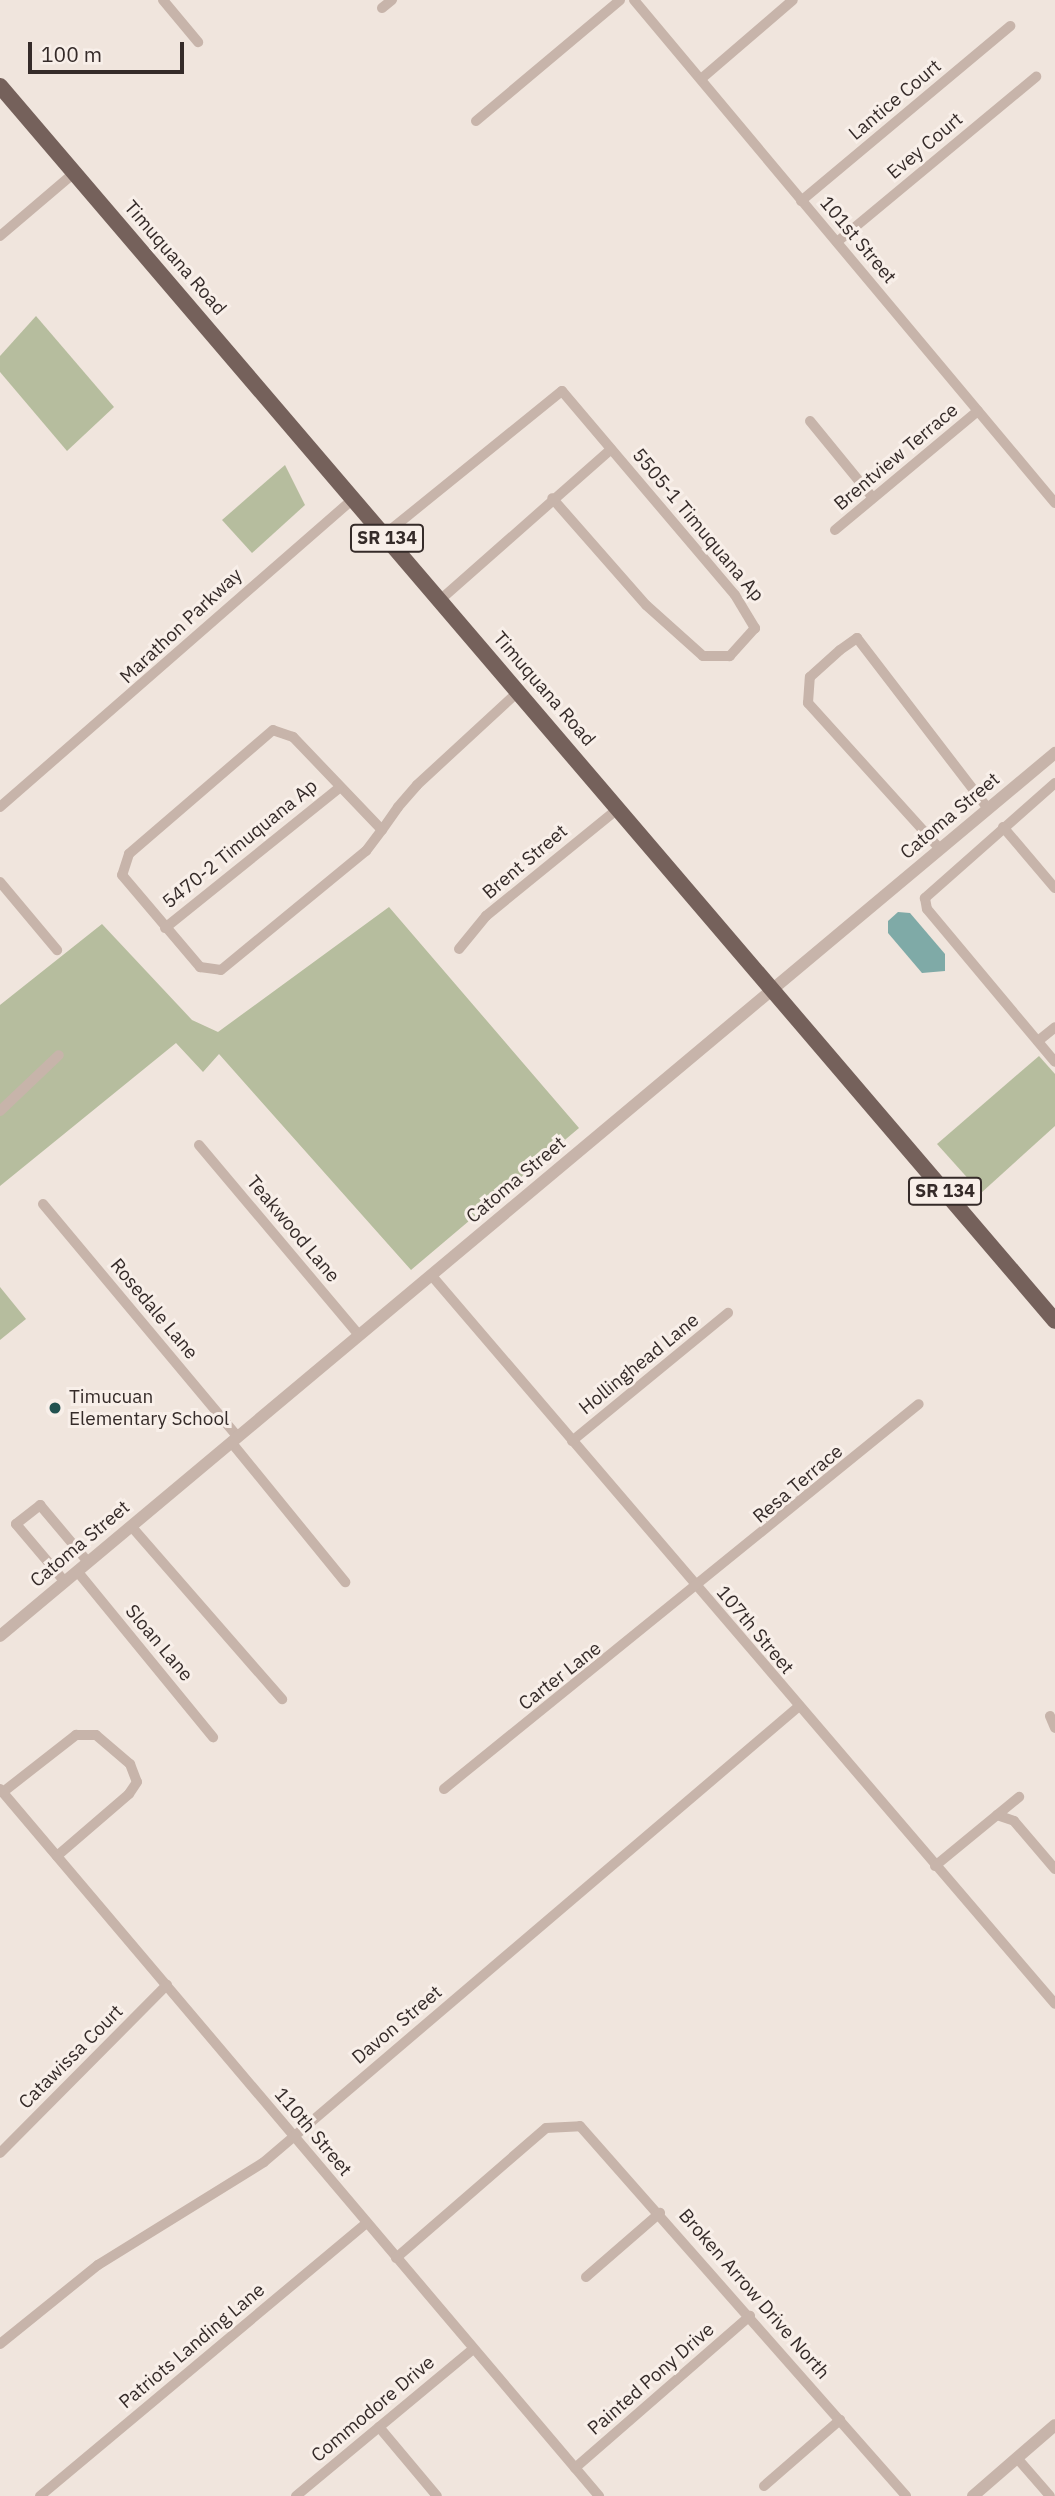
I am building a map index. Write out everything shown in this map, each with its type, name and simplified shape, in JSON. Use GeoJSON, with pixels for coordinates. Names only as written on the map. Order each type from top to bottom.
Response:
{"type":"FeatureCollection","features":[{"type":"Feature","properties":{"kind":"main road","name":"Timuquana Road"},"geometry":{"type":"LineString","coordinates":[[0,86],[1054,1317]]}},
{"type":"Feature","properties":{"kind":"street"},"geometry":{"type":"LineString","coordinates":[[163,0],[198,42]]}},
{"type":"Feature","properties":{"kind":"street"},"geometry":{"type":"LineString","coordinates":[[382,8],[392,0]]}},
{"type":"Feature","properties":{"kind":"street"},"geometry":{"type":"LineString","coordinates":[[476,121],[621,0]]}},
{"type":"Feature","properties":{"kind":"street","name":"101st Street"},"geometry":{"type":"LineString","coordinates":[[634,0],[1055,503]]}},
{"type":"Feature","properties":{"kind":"street"},"geometry":{"type":"LineString","coordinates":[[701,79],[793,0]]}},
{"type":"Feature","properties":{"kind":"street","name":"Lantice Court"},"geometry":{"type":"LineString","coordinates":[[802,201],[1010,26]]}},
{"type":"Feature","properties":{"kind":"street","name":"Evey Court"},"geometry":{"type":"LineString","coordinates":[[837,242],[1036,77]]}},
{"type":"Feature","properties":{"kind":"street"},"geometry":{"type":"LineString","coordinates":[[0,236],[74,173]]}},
{"type":"Feature","properties":{"kind":"street"},"geometry":{"type":"LineString","coordinates":[[384,534],[557,391],[611,449]]}},
{"type":"Feature","properties":{"kind":"street","name":"Brentview Terrace"},"geometry":{"type":"LineString","coordinates":[[835,530],[978,411]]}},
{"type":"Feature","properties":{"kind":"street"},"geometry":{"type":"LineString","coordinates":[[810,421],[873,498]]}},
{"type":"Feature","properties":{"kind":"street","name":"5505-1 Timuquana Ap"},"geometry":{"type":"LineString","coordinates":[[440,600],[552,498],[611,449],[753,618],[755,628],[730,656],[703,656],[663,621],[552,498]]}},
{"type":"Feature","properties":{"kind":"street","name":"Marathon Parkway"},"geometry":{"type":"LineString","coordinates":[[0,807],[354,498]]}},
{"type":"Feature","properties":{"kind":"street"},"geometry":{"type":"LineString","coordinates":[[940,849],[808,703],[810,677],[857,638],[988,808]]}},
{"type":"Feature","properties":{"kind":"street"},"geometry":{"type":"LineString","coordinates":[[382,830],[338,788],[293,737],[273,730],[125,859],[127,883],[200,968],[221,970],[366,851],[417,785],[519,691]]}},
{"type":"Feature","properties":{"kind":"street","name":"Catoma Street"},"geometry":{"type":"LineString","coordinates":[[0,1636],[1055,753]]}},
{"type":"Feature","properties":{"kind":"street"},"geometry":{"type":"LineString","coordinates":[[1055,783],[930,889],[927,908],[1055,1062]]}},
{"type":"Feature","properties":{"kind":"street","name":"5470-2 Timuquana Ap"},"geometry":{"type":"LineString","coordinates":[[164,928],[338,788]]}},
{"type":"Feature","properties":{"kind":"street","name":"Brent Street"},"geometry":{"type":"LineString","coordinates":[[460,948],[486,916],[619,808]]}},
{"type":"Feature","properties":{"kind":"street"},"geometry":{"type":"LineString","coordinates":[[1003,827],[1055,888]]}},
{"type":"Feature","properties":{"kind":"street"},"geometry":{"type":"LineString","coordinates":[[0,882],[57,950]]}},
{"type":"Feature","properties":{"kind":"street"},"geometry":{"type":"LineString","coordinates":[[1038,1041],[1055,1027]]}},
{"type":"Feature","properties":{"kind":"street"},"geometry":{"type":"LineString","coordinates":[[0,1111],[59,1055]]}},
{"type":"Feature","properties":{"kind":"street","name":"Teakwood Lane"},"geometry":{"type":"LineString","coordinates":[[199,1145],[359,1335]]}},
{"type":"Feature","properties":{"kind":"street","name":"Rosedale Lane"},"geometry":{"type":"LineString","coordinates":[[43,1204],[235,1439],[345,1582]]}},
{"type":"Feature","properties":{"kind":"street","name":"107th Street"},"geometry":{"type":"LineString","coordinates":[[432,1276],[798,1707],[1055,2004]]}},
{"type":"Feature","properties":{"kind":"street","name":"Hollinghead Lane"},"geometry":{"type":"LineString","coordinates":[[572,1441],[728,1313]]}},
{"type":"Feature","properties":{"kind":"street","name":"Resa Terrace"},"geometry":{"type":"LineString","coordinates":[[698,1590],[919,1404]]}},
{"type":"Feature","properties":{"kind":"street"},"geometry":{"type":"LineString","coordinates":[[65,1582],[16,1524],[40,1505],[88,1562]]}},
{"type":"Feature","properties":{"kind":"street"},"geometry":{"type":"LineString","coordinates":[[131,1526],[282,1699]]}},
{"type":"Feature","properties":{"kind":"street","name":"Sloan Lane"},"geometry":{"type":"LineString","coordinates":[[77,1571],[214,1737]]}},
{"type":"Feature","properties":{"kind":"street","name":"Carter Lane"},"geometry":{"type":"LineString","coordinates":[[444,1789],[698,1590]]}},
{"type":"Feature","properties":{"kind":"street","name":"Davon Street"},"geometry":{"type":"LineString","coordinates":[[0,2344],[98,2265],[252,2170],[798,1707]]}},
{"type":"Feature","properties":{"kind":"street"},"geometry":{"type":"LineString","coordinates":[[1050,1716],[1055,1728]]}},
{"type":"Feature","properties":{"kind":"street"},"geometry":{"type":"LineString","coordinates":[[1,1791],[76,1735],[96,1735],[130,1764],[136,1782],[129,1794],[57,1856]]}},
{"type":"Feature","properties":{"kind":"street","name":"110th Street"},"geometry":{"type":"LineString","coordinates":[[1,1791],[599,2496]]}},
{"type":"Feature","properties":{"kind":"street"},"geometry":{"type":"LineString","coordinates":[[935,1866],[1019,1797]]}},
{"type":"Feature","properties":{"kind":"street"},"geometry":{"type":"LineString","coordinates":[[997,1815],[1014,1821],[1055,1869]]}},
{"type":"Feature","properties":{"kind":"street","name":"Catawissa Court"},"geometry":{"type":"LineString","coordinates":[[0,2153],[167,1984]]}},
{"type":"Feature","properties":{"kind":"street","name":"Broken Arrow Drive North"},"geometry":{"type":"LineString","coordinates":[[396,2258],[538,2134],[569,2123],[591,2133],[906,2496]]}},
{"type":"Feature","properties":{"kind":"street"},"geometry":{"type":"LineString","coordinates":[[586,2277],[660,2213]]}},
{"type":"Feature","properties":{"kind":"street","name":"Patriots Landing Lane"},"geometry":{"type":"LineString","coordinates":[[40,2496],[367,2222]]}},
{"type":"Feature","properties":{"kind":"street","name":"Painted Pony Drive"},"geometry":{"type":"LineString","coordinates":[[575,2468],[750,2316]]}},
{"type":"Feature","properties":{"kind":"street","name":"Commodore Drive"},"geometry":{"type":"LineString","coordinates":[[296,2496],[473,2349]]}},
{"type":"Feature","properties":{"kind":"street"},"geometry":{"type":"LineString","coordinates":[[764,2486],[840,2420]]}},
{"type":"Feature","properties":{"kind":"street"},"geometry":{"type":"LineString","coordinates":[[973,2496],[1055,2425]]}},
{"type":"Feature","properties":{"kind":"street"},"geometry":{"type":"LineString","coordinates":[[379,2427],[437,2496]]}},
{"type":"Feature","properties":{"kind":"street"},"geometry":{"type":"LineString","coordinates":[[1017,2458],[1049,2496]]}},
{"type":"Feature","properties":{"kind":"green space"},"geometry":{"type":"Polygon","coordinates":[[[36,316],[114,407],[67,451],[0,372],[0,356],[36,316]]]}},
{"type":"Feature","properties":{"kind":"green space"},"geometry":{"type":"Polygon","coordinates":[[[285,465],[305,505],[252,553],[222,520],[285,465]]]}},
{"type":"Feature","properties":{"kind":"green space"},"geometry":{"type":"Polygon","coordinates":[[[389,907],[579,1128],[411,1270],[219,1054],[203,1072],[176,1043],[0,1186],[0,1005],[102,924],[192,1020],[218,1032],[389,907]]]}},
{"type":"Feature","properties":{"kind":"green space"},"geometry":{"type":"Polygon","coordinates":[[[1039,1056],[1055,1074],[1055,1126],[981,1193],[937,1144],[1039,1056]]]}},
{"type":"Feature","properties":{"kind":"green space"},"geometry":{"type":"Polygon","coordinates":[[[0,1287],[26,1319],[0,1340],[0,1287]]]}},
{"type":"Feature","properties":{"kind":"water"},"geometry":{"type":"Polygon","coordinates":[[[898,912],[910,913],[945,954],[945,971],[922,973],[888,933],[888,921],[898,912]]]}},
{"type":"Feature","properties":{"kind":"place","name":"Timucuan Elementary School"},"geometry":{"type":"Point","coordinates":[55,1408]}}]}
